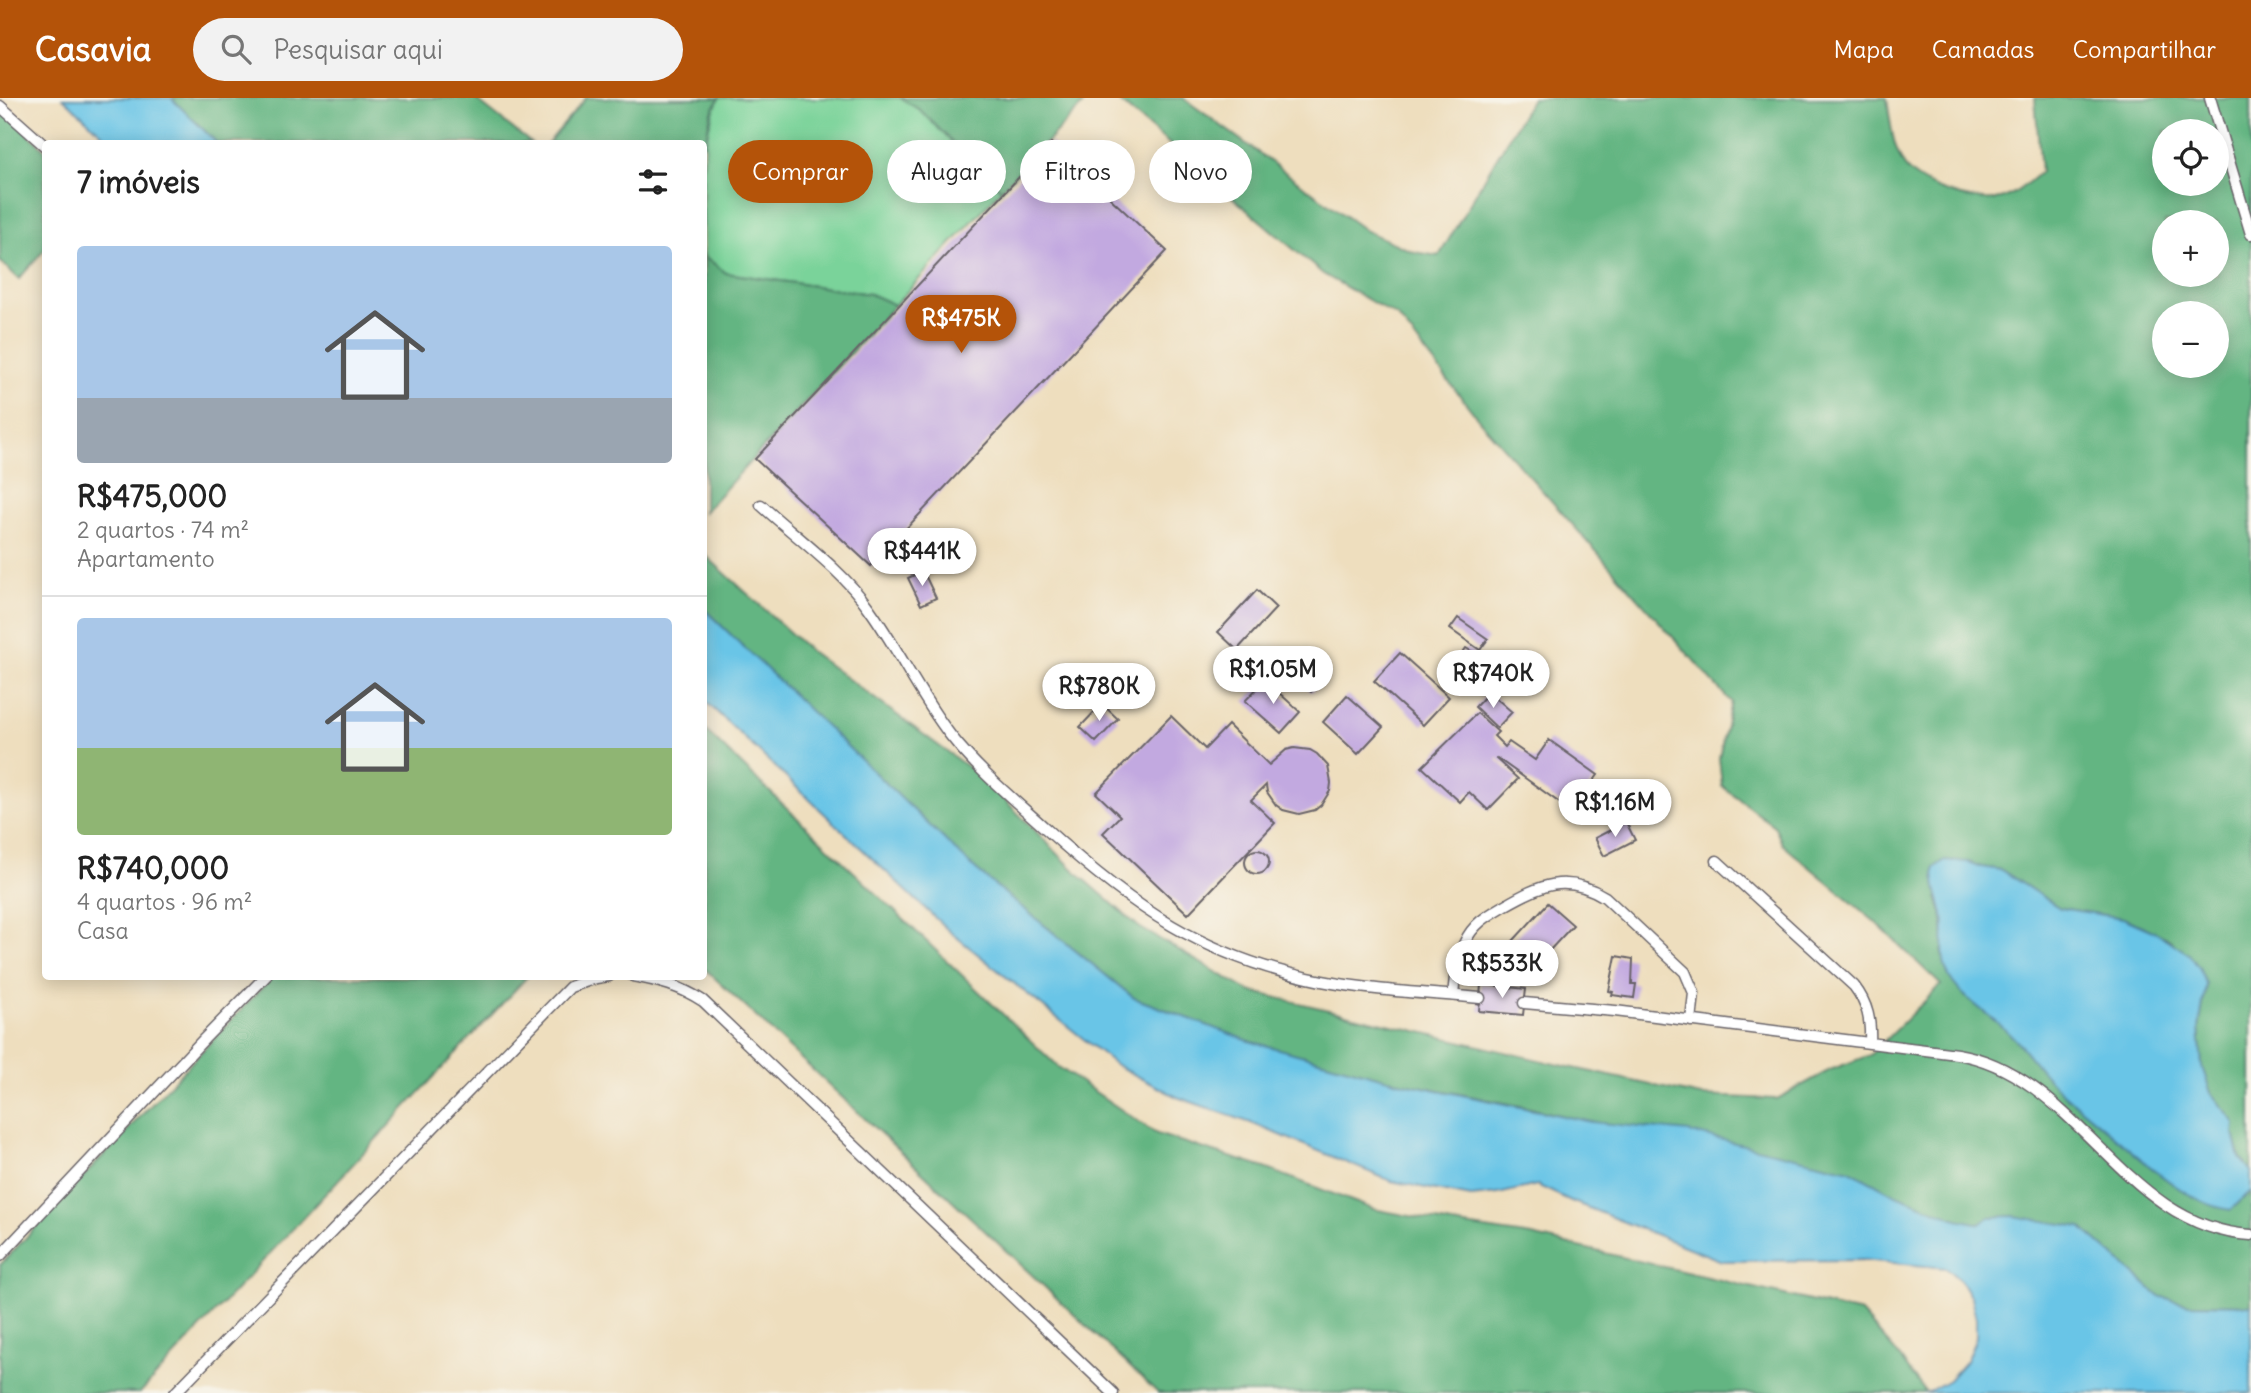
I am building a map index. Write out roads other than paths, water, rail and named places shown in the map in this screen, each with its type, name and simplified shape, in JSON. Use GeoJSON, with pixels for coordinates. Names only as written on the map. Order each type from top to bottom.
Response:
{"type":"FeatureCollection","features":[{"type":"Feature","properties":{"kind":"lane"},"geometry":{"type":"LineString","coordinates":[[2210,98],[2251,234]]}},
{"type":"Feature","properties":{"kind":"lane"},"geometry":{"type":"LineString","coordinates":[[0,106],[42,143]]}},
{"type":"Feature","properties":{"kind":"lane"},"geometry":{"type":"LineString","coordinates":[[761,505],[860,596],[939,719],[976,765],[1085,864],[1132,902],[1210,946],[1266,968],[1335,983],[1480,998]]}},
{"type":"Feature","properties":{"kind":"lane"},"geometry":{"type":"LineString","coordinates":[[1717,861],[1854,986],[1865,1002],[1869,1015],[1870,1043]]}},
{"type":"Feature","properties":{"kind":"lane"},"geometry":{"type":"LineString","coordinates":[[1453,995],[1459,957],[1464,944],[1482,919],[1532,890],[1545,885],[1572,884],[1605,897],[1685,972],[1694,993],[1691,1021]]}},
{"type":"Feature","properties":{"kind":"lane"},"geometry":{"type":"LineString","coordinates":[[0,1256],[262,980]]}},
{"type":"Feature","properties":{"kind":"lane"},"geometry":{"type":"LineString","coordinates":[[175,1393],[570,987],[590,980]]}},
{"type":"Feature","properties":{"kind":"lane"},"geometry":{"type":"LineString","coordinates":[[656,980],[687,990],[703,1001],[1112,1393]]}},
{"type":"Feature","properties":{"kind":"lane"},"geometry":{"type":"LineString","coordinates":[[1524,1003],[1965,1055],[2002,1066],[2029,1083],[2161,1203],[2211,1228],[2251,1235]]}},
{"type":"Feature","properties":{"kind":"water"},"geometry":{"type":"Polygon","coordinates":[[[63,98],[171,98],[214,140],[109,140],[63,98]]]}},
{"type":"Feature","properties":{"kind":"water"},"geometry":{"type":"Polygon","coordinates":[[[707,612],[976,870],[1134,998],[1249,1041],[1399,1082],[1592,1122],[1689,1132],[1850,1170],[1896,1195],[1957,1219],[1981,1224],[1989,1217],[2014,1216],[2081,1227],[2159,1296],[2188,1304],[2251,1305],[2251,1393],[1926,1393],[1949,1380],[1966,1361],[1976,1338],[1976,1318],[1971,1298],[1961,1281],[1946,1268],[1863,1260],[1722,1261],[1537,1185],[1471,1197],[1391,1181],[1251,1123],[1177,1097],[1116,1065],[949,931],[707,703],[707,612]]]}},
{"type":"Feature","properties":{"kind":"water"},"geometry":{"type":"Polygon","coordinates":[[[1945,860],[2001,870],[2060,908],[2123,918],[2155,932],[2189,954],[2200,969],[2206,984],[2199,1028],[2202,1067],[2211,1093],[2235,1123],[2234,1134],[2240,1158],[2251,1171],[2251,1191],[2231,1210],[2197,1199],[2149,1166],[2054,1085],[2012,1036],[1955,985],[1944,963],[1944,923],[1934,875],[1934,868],[1945,860]]]}}]}
